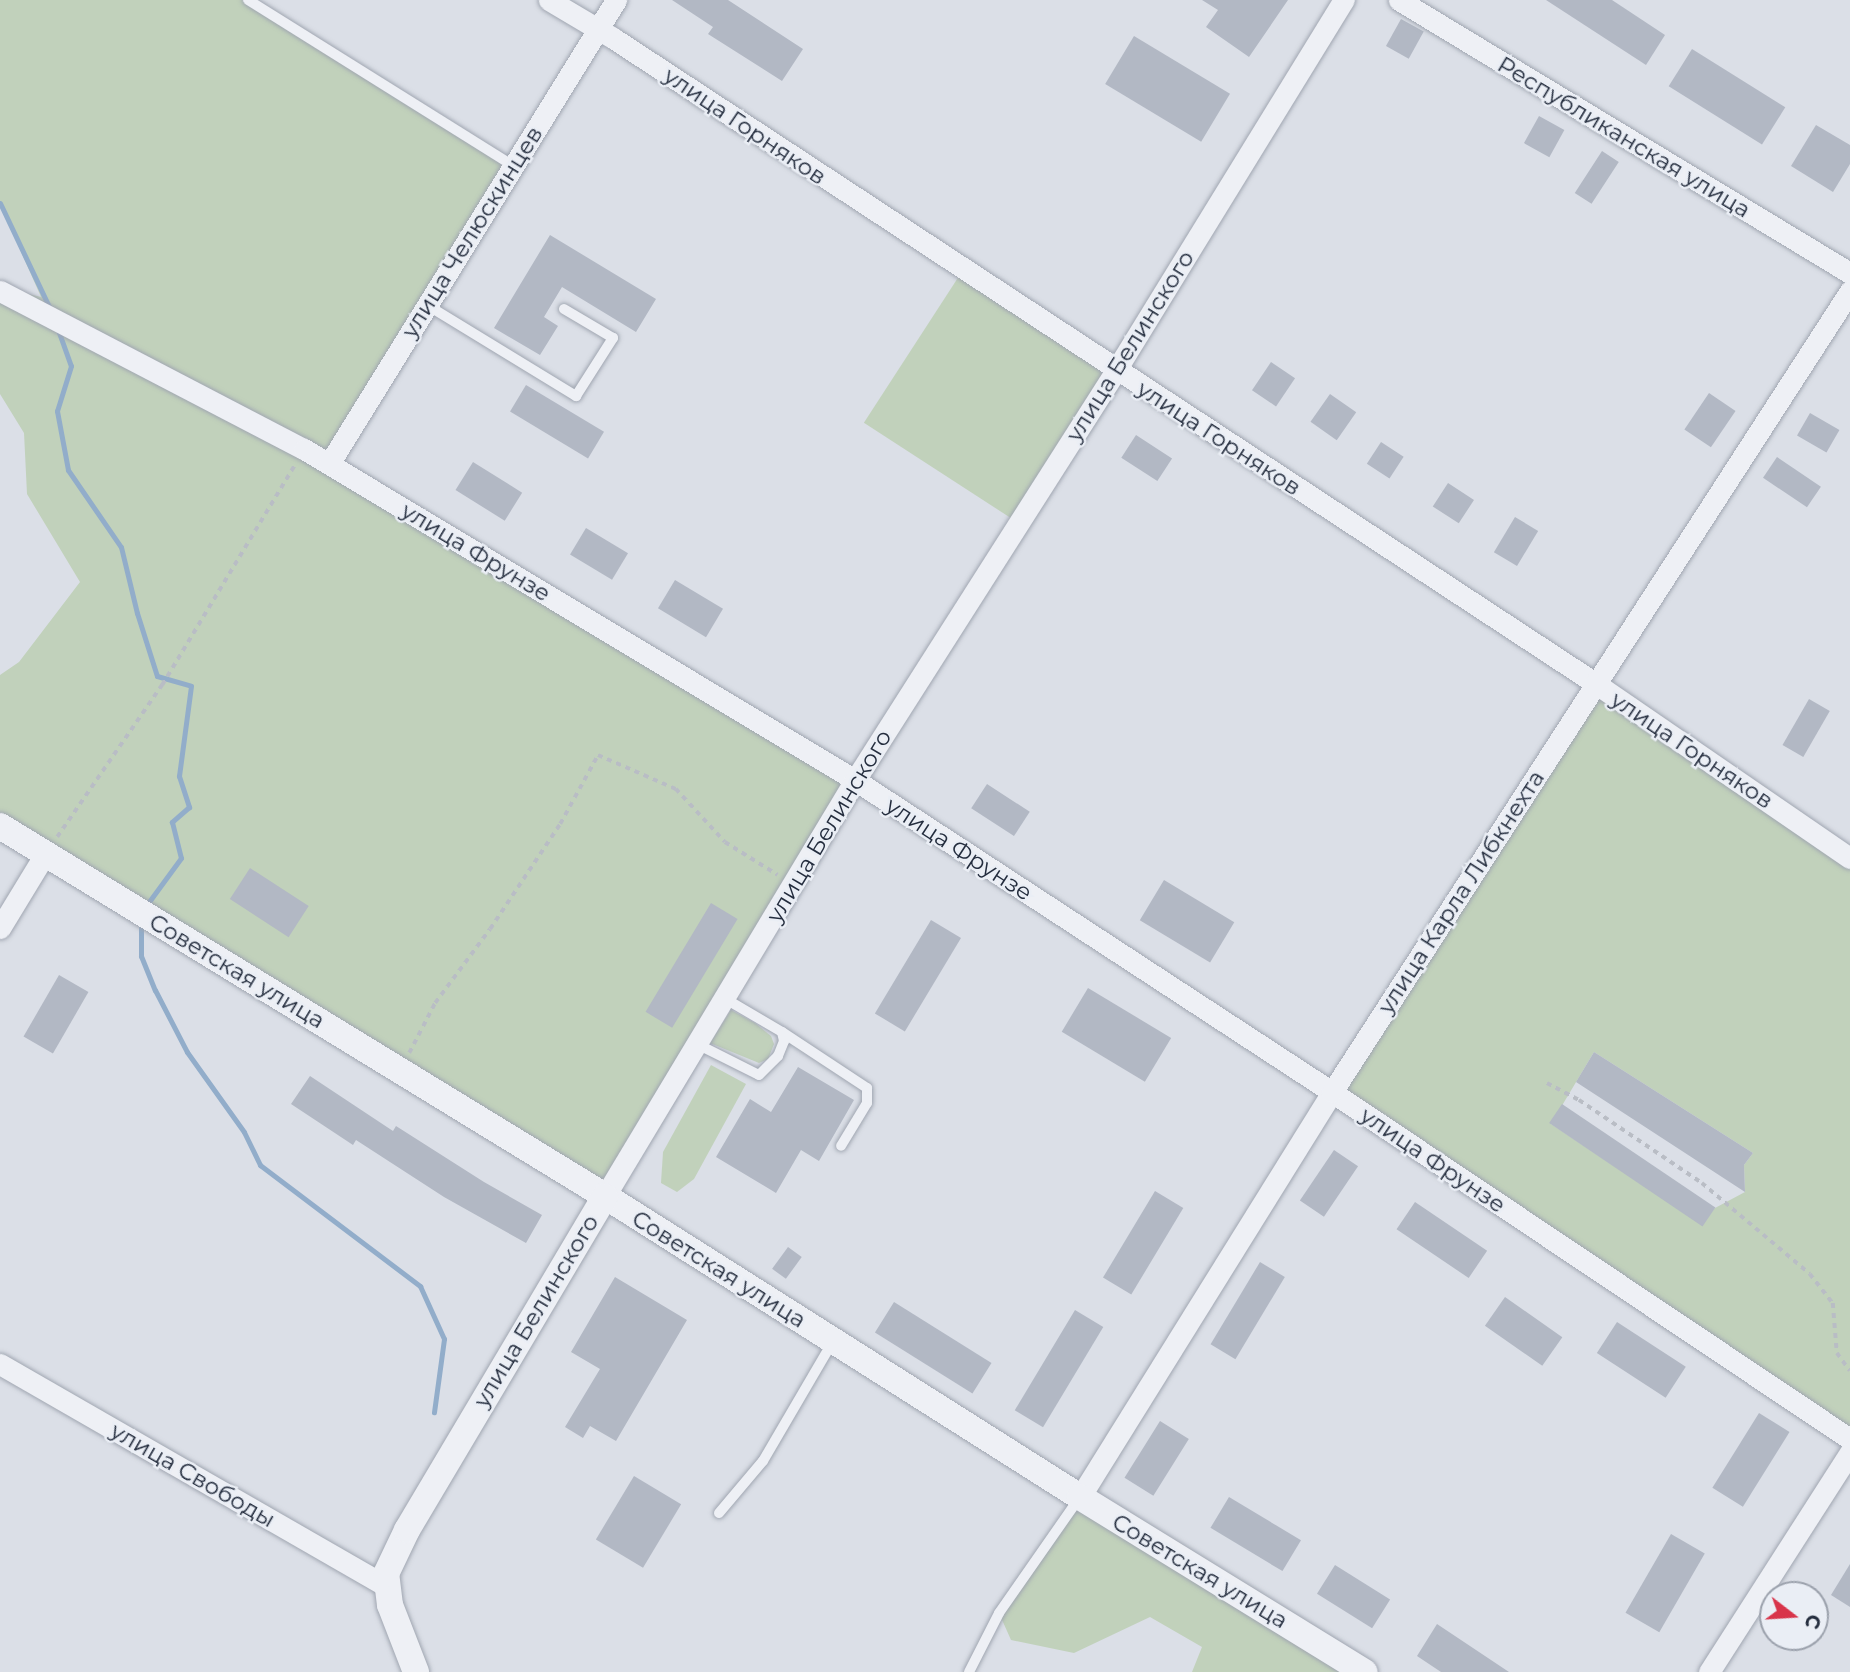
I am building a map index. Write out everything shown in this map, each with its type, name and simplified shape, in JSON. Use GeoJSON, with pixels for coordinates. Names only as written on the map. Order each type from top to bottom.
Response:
{"type":"FeatureCollection","features":[{"type":"Feature","properties":{"kind":"street","name":"улица Горняков"},"geometry":{"type":"LineString","coordinates":[[549,0],[597,31],[613,38],[1595,684],[1850,858]]}},
{"type":"Feature","properties":{"kind":"street","name":"улица Челюскинцев"},"geometry":{"type":"LineString","coordinates":[[329,464],[616,0]]}},
{"type":"Feature","properties":{"kind":"street","name":"улица Белинского"},"geometry":{"type":"LineString","coordinates":[[385,1585],[386,1574],[407,1530],[855,780],[1116,370],[1344,0]]}},
{"type":"Feature","properties":{"kind":"street","name":"Республиканская улица"},"geometry":{"type":"LineString","coordinates":[[1399,0],[1850,273]]}},
{"type":"Feature","properties":{"kind":"street","name":"улица Фрунзе"},"geometry":{"type":"LineString","coordinates":[[0,290],[304,449],[855,780],[1332,1092],[1850,1439]]}},
{"type":"Feature","properties":{"kind":"street","name":"улица Карла Либкнехта"},"geometry":{"type":"LineString","coordinates":[[1080,1497],[1332,1092],[1850,291]]}},
{"type":"Feature","properties":{"kind":"street","name":"Советская улица"},"geometry":{"type":"LineString","coordinates":[[0,826],[605,1196],[1080,1497],[1365,1672]]}},
{"type":"Feature","properties":{"kind":"street"},"geometry":{"type":"LineString","coordinates":[[0,928],[45,854]]}},
{"type":"Feature","properties":{"kind":"street","name":"улица Свободы"},"geometry":{"type":"LineString","coordinates":[[0,1364],[385,1585]]}},
{"type":"Feature","properties":{"kind":"street"},"geometry":{"type":"LineString","coordinates":[[1709,1672],[1850,1452]]}},
{"type":"Feature","properties":{"kind":"street"},"geometry":{"type":"LineString","coordinates":[[385,1585],[416,1672]]}},
{"type":"Feature","properties":{"kind":"lane"},"geometry":{"type":"LineString","coordinates":[[248,0],[512,165]]}},
{"type":"Feature","properties":{"kind":"lane"},"geometry":{"type":"LineString","coordinates":[[427,305],[576,396],[612,338],[564,309]]}},
{"type":"Feature","properties":{"kind":"lane"},"geometry":{"type":"LineString","coordinates":[[724,998],[782,1032],[867,1088],[867,1103],[841,1146]]}},
{"type":"Feature","properties":{"kind":"lane"},"geometry":{"type":"LineString","coordinates":[[697,1044],[759,1075],[778,1056],[784,1041],[782,1032]]}},
{"type":"Feature","properties":{"kind":"lane"},"geometry":{"type":"LineString","coordinates":[[719,1513],[763,1461],[833,1341]]}},
{"type":"Feature","properties":{"kind":"lane"},"geometry":{"type":"LineString","coordinates":[[970,1672],[999,1613],[1080,1497]]}},
{"type":"Feature","properties":{"kind":"path"},"geometry":{"type":"LineString","coordinates":[[45,854],[162,685],[304,449]]}},
{"type":"Feature","properties":{"kind":"path"},"geometry":{"type":"LineString","coordinates":[[400,1071],[435,1003],[490,929],[560,824],[598,755],[676,789],[725,842],[793,884]]}},
{"type":"Feature","properties":{"kind":"path"},"geometry":{"type":"LineString","coordinates":[[1546,1083],[1591,1107],[1702,1183],[1810,1274],[1833,1303],[1837,1353],[1850,1371]]}},
{"type":"Feature","properties":{"kind":"green space"},"geometry":{"type":"Polygon","coordinates":[[[0,0],[248,0],[512,165],[330,464],[855,780],[605,1196],[0,826],[0,675],[19,662],[80,582],[27,494],[24,433],[0,394],[0,287],[41,297],[0,204],[0,0]]]}},
{"type":"Feature","properties":{"kind":"green space"},"geometry":{"type":"Polygon","coordinates":[[[963,270],[1116,370],[1017,522],[864,423],[963,270]]]}},
{"type":"Feature","properties":{"kind":"green space"},"geometry":{"type":"Polygon","coordinates":[[[1595,683],[1850,858],[1850,1439],[1332,1092],[1595,683]],[[1594,1052],[1551,1124],[1701,1224],[1715,1208],[1745,1192],[1744,1165],[1753,1153],[1594,1052]]]}},
{"type":"Feature","properties":{"kind":"green space"},"geometry":{"type":"Polygon","coordinates":[[[731,1010],[755,1023],[771,1036],[774,1044],[768,1059],[759,1063],[710,1043],[731,1010]]]}},
{"type":"Feature","properties":{"kind":"green space"},"geometry":{"type":"Polygon","coordinates":[[[711,1065],[746,1084],[694,1179],[677,1192],[661,1183],[663,1152],[711,1065]]]}},
{"type":"Feature","properties":{"kind":"green space"},"geometry":{"type":"Polygon","coordinates":[[[1080,1497],[1365,1672],[1192,1672],[1202,1647],[1150,1617],[1074,1653],[1011,1640],[999,1613],[1080,1497]]]}},
{"type":"Feature","properties":{"kind":"building"},"geometry":{"type":"Polygon","coordinates":[[[672,0],[728,0],[803,49],[782,81],[708,34],[713,27],[672,0]]]}},
{"type":"Feature","properties":{"kind":"building"},"geometry":{"type":"Polygon","coordinates":[[[1202,0],[1288,0],[1249,57],[1206,27],[1218,10],[1202,0]]]}},
{"type":"Feature","properties":{"kind":"building"},"geometry":{"type":"Polygon","coordinates":[[[1546,0],[1612,0],[1665,35],[1646,65],[1546,0]]]}},
{"type":"Feature","properties":{"kind":"building"},"geometry":{"type":"Polygon","coordinates":[[[1401,19],[1424,32],[1409,59],[1386,46],[1401,19]]]}},
{"type":"Feature","properties":{"kind":"building"},"geometry":{"type":"Polygon","coordinates":[[[1134,36],[1230,94],[1201,142],[1105,84],[1134,36]]]}},
{"type":"Feature","properties":{"kind":"building"},"geometry":{"type":"Polygon","coordinates":[[[1692,49],[1785,107],[1762,145],[1669,86],[1692,49]]]}},
{"type":"Feature","properties":{"kind":"building"},"geometry":{"type":"Polygon","coordinates":[[[1539,116],[1564,130],[1549,157],[1524,143],[1539,116]]]}},
{"type":"Feature","properties":{"kind":"building"},"geometry":{"type":"Polygon","coordinates":[[[1816,125],[1850,145],[1850,164],[1833,192],[1791,166],[1816,125]]]}},
{"type":"Feature","properties":{"kind":"building"},"geometry":{"type":"Polygon","coordinates":[[[1602,151],[1619,162],[1592,204],[1575,193],[1602,151]]]}},
{"type":"Feature","properties":{"kind":"building"},"geometry":{"type":"Polygon","coordinates":[[[550,235],[656,299],[636,332],[562,287],[544,317],[558,326],[540,355],[494,328],[550,235]]]}},
{"type":"Feature","properties":{"kind":"building"},"geometry":{"type":"Polygon","coordinates":[[[1271,362],[1295,378],[1276,406],[1252,390],[1271,362]]]}},
{"type":"Feature","properties":{"kind":"building"},"geometry":{"type":"Polygon","coordinates":[[[526,385],[604,432],[588,458],[510,412],[526,385]]]}},
{"type":"Feature","properties":{"kind":"building"},"geometry":{"type":"Polygon","coordinates":[[[1709,393],[1736,411],[1711,447],[1684,429],[1709,393]]]}},
{"type":"Feature","properties":{"kind":"building"},"geometry":{"type":"Polygon","coordinates":[[[1330,394],[1356,412],[1337,440],[1310,422],[1330,394]]]}},
{"type":"Feature","properties":{"kind":"building"},"geometry":{"type":"Polygon","coordinates":[[[1810,413],[1839,430],[1826,453],[1797,436],[1810,413]]]}},
{"type":"Feature","properties":{"kind":"building"},"geometry":{"type":"Polygon","coordinates":[[[1136,435],[1172,458],[1157,481],[1121,458],[1136,435]]]}},
{"type":"Feature","properties":{"kind":"building"},"geometry":{"type":"Polygon","coordinates":[[[1381,442],[1404,457],[1389,479],[1367,464],[1381,442]]]}},
{"type":"Feature","properties":{"kind":"building"},"geometry":{"type":"Polygon","coordinates":[[[1777,457],[1821,487],[1807,507],[1763,478],[1777,457]]]}},
{"type":"Feature","properties":{"kind":"building"},"geometry":{"type":"Polygon","coordinates":[[[473,462],[522,493],[505,521],[456,490],[473,462]]]}},
{"type":"Feature","properties":{"kind":"building"},"geometry":{"type":"Polygon","coordinates":[[[1448,483],[1474,500],[1459,523],[1433,506],[1448,483]]]}},
{"type":"Feature","properties":{"kind":"building"},"geometry":{"type":"Polygon","coordinates":[[[1515,517],[1538,531],[1517,566],[1494,552],[1515,517]]]}},
{"type":"Feature","properties":{"kind":"building"},"geometry":{"type":"Polygon","coordinates":[[[586,528],[628,553],[612,580],[570,555],[586,528]]]}},
{"type":"Feature","properties":{"kind":"building"},"geometry":{"type":"Polygon","coordinates":[[[675,580],[723,609],[706,637],[658,608],[675,580]]]}},
{"type":"Feature","properties":{"kind":"building"},"geometry":{"type":"Polygon","coordinates":[[[1809,699],[1830,711],[1803,757],[1782,745],[1809,699]]]}},
{"type":"Feature","properties":{"kind":"building"},"geometry":{"type":"Polygon","coordinates":[[[987,784],[1030,812],[1014,836],[971,808],[987,784]]]}},
{"type":"Feature","properties":{"kind":"building"},"geometry":{"type":"Polygon","coordinates":[[[250,868],[309,906],[289,937],[230,899],[250,868]]]}},
{"type":"Feature","properties":{"kind":"building"},"geometry":{"type":"Polygon","coordinates":[[[1164,880],[1234,922],[1210,963],[1140,920],[1164,880]]]}},
{"type":"Feature","properties":{"kind":"building"},"geometry":{"type":"Polygon","coordinates":[[[711,903],[738,919],[672,1028],[646,1012],[711,903]]]}},
{"type":"Feature","properties":{"kind":"building"},"geometry":{"type":"Polygon","coordinates":[[[931,920],[961,938],[905,1031],[875,1013],[931,920]]]}},
{"type":"Feature","properties":{"kind":"building"},"geometry":{"type":"Polygon","coordinates":[[[59,975],[88,992],[53,1053],[24,1036],[59,975]]]}},
{"type":"Feature","properties":{"kind":"building"},"geometry":{"type":"Polygon","coordinates":[[[1088,988],[1171,1038],[1145,1082],[1062,1032],[1088,988]]]}},
{"type":"Feature","properties":{"kind":"building"},"geometry":{"type":"Polygon","coordinates":[[[1594,1052],[1753,1153],[1744,1165],[1745,1192],[1576,1082],[1594,1052]]]}},
{"type":"Feature","properties":{"kind":"building"},"geometry":{"type":"Polygon","coordinates":[[[798,1067],[854,1100],[819,1161],[801,1150],[776,1193],[716,1157],[750,1099],[771,1112],[798,1067]]]}},
{"type":"Feature","properties":{"kind":"building"},"geometry":{"type":"Polygon","coordinates":[[[310,1076],[393,1131],[396,1126],[542,1215],[526,1243],[444,1197],[356,1140],[353,1145],[291,1104],[310,1076]]]}},
{"type":"Feature","properties":{"kind":"building"},"geometry":{"type":"Polygon","coordinates":[[[1562,1104],[1715,1207],[1703,1227],[1549,1123],[1562,1104]]]}},
{"type":"Feature","properties":{"kind":"building"},"geometry":{"type":"Polygon","coordinates":[[[1334,1150],[1358,1166],[1324,1217],[1300,1201],[1334,1150]]]}},
{"type":"Feature","properties":{"kind":"building"},"geometry":{"type":"Polygon","coordinates":[[[1155,1191],[1183,1208],[1131,1295],[1103,1278],[1155,1191]]]}},
{"type":"Feature","properties":{"kind":"building"},"geometry":{"type":"Polygon","coordinates":[[[1415,1202],[1487,1251],[1469,1278],[1397,1229],[1415,1202]]]}},
{"type":"Feature","properties":{"kind":"building"},"geometry":{"type":"Polygon","coordinates":[[[788,1247],[802,1257],[786,1279],[772,1269],[788,1247]]]}},
{"type":"Feature","properties":{"kind":"building"},"geometry":{"type":"Polygon","coordinates":[[[1260,1262],[1285,1277],[1235,1359],[1211,1344],[1260,1262]]]}},
{"type":"Feature","properties":{"kind":"building"},"geometry":{"type":"Polygon","coordinates":[[[615,1277],[687,1320],[616,1441],[590,1426],[583,1438],[565,1427],[600,1369],[571,1352],[615,1277]]]}},
{"type":"Feature","properties":{"kind":"building"},"geometry":{"type":"Polygon","coordinates":[[[1505,1297],[1562,1337],[1542,1366],[1485,1326],[1505,1297]]]}},
{"type":"Feature","properties":{"kind":"building"},"geometry":{"type":"Polygon","coordinates":[[[894,1302],[992,1363],[972,1393],[875,1333],[894,1302]]]}},
{"type":"Feature","properties":{"kind":"building"},"geometry":{"type":"Polygon","coordinates":[[[1075,1310],[1103,1327],[1043,1427],[1015,1410],[1075,1310]]]}},
{"type":"Feature","properties":{"kind":"building"},"geometry":{"type":"Polygon","coordinates":[[[1617,1322],[1686,1367],[1666,1398],[1597,1353],[1617,1322]]]}},
{"type":"Feature","properties":{"kind":"building"},"geometry":{"type":"Polygon","coordinates":[[[1759,1413],[1790,1432],[1743,1507],[1712,1488],[1759,1413]]]}},
{"type":"Feature","properties":{"kind":"building"},"geometry":{"type":"Polygon","coordinates":[[[1160,1421],[1189,1439],[1153,1496],[1124,1478],[1160,1421]]]}},
{"type":"Feature","properties":{"kind":"building"},"geometry":{"type":"Polygon","coordinates":[[[634,1476],[681,1504],[643,1568],[596,1539],[634,1476]]]}},
{"type":"Feature","properties":{"kind":"building"},"geometry":{"type":"Polygon","coordinates":[[[1229,1497],[1301,1540],[1282,1571],[1210,1528],[1229,1497]]]}},
{"type":"Feature","properties":{"kind":"building"},"geometry":{"type":"Polygon","coordinates":[[[1671,1534],[1705,1554],[1659,1632],[1626,1613],[1671,1534]]]}},
{"type":"Feature","properties":{"kind":"building"},"geometry":{"type":"Polygon","coordinates":[[[1850,1564],[1850,1607],[1831,1595],[1850,1564]]]}},
{"type":"Feature","properties":{"kind":"building"},"geometry":{"type":"Polygon","coordinates":[[[1335,1565],[1390,1599],[1372,1628],[1317,1594],[1335,1565]]]}},
{"type":"Feature","properties":{"kind":"building"},"geometry":{"type":"Polygon","coordinates":[[[1437,1624],[1509,1672],[1441,1672],[1417,1656],[1437,1624]]]}},
{"type":"Feature","properties":{"kind":"waterway"},"geometry":{"type":"LineString","coordinates":[[0,203],[51,311]]}},
{"type":"Feature","properties":{"kind":"waterway"},"geometry":{"type":"LineString","coordinates":[[57,327],[71,366],[57,411],[68,470],[121,547],[137,613],[157,676],[191,686],[179,776],[189,807],[172,822],[181,858],[145,907]]}},
{"type":"Feature","properties":{"kind":"waterway"},"geometry":{"type":"LineString","coordinates":[[141,922],[141,956],[155,990],[187,1052],[244,1132],[260,1165],[420,1286],[444,1339],[434,1412]]}}]}
